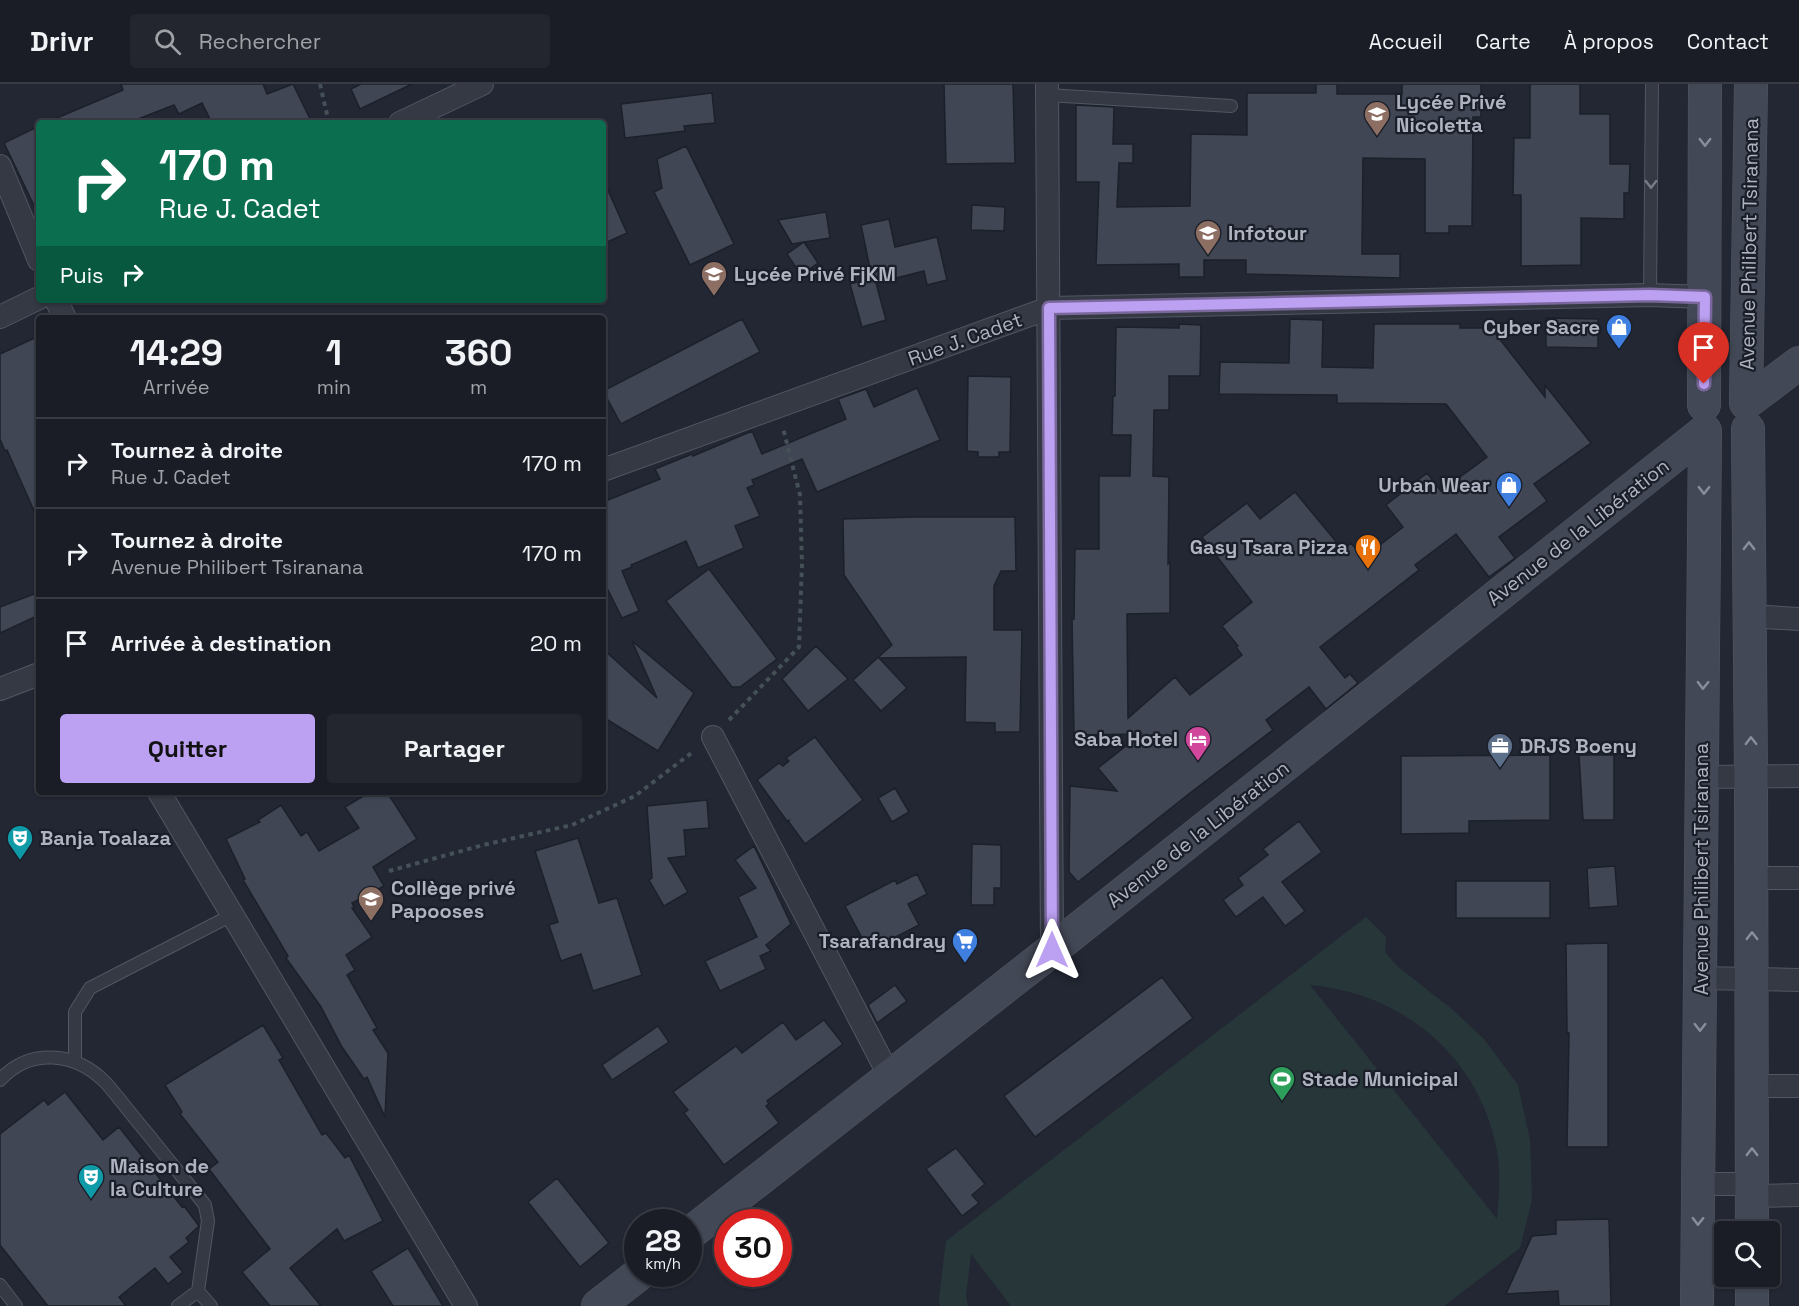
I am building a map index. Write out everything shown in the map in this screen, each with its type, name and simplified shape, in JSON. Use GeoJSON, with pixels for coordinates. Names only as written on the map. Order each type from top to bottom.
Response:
{"type":"FeatureCollection","features":[{"type":"Feature","properties":{"kind":"main road","name":"Avenue Philibert Tsiranana"},"geometry":{"type":"LineString","coordinates":[[1697,1306],[1705,418],[1705,84]]}},
{"type":"Feature","properties":{"kind":"main road","name":"Avenue Philibert Tsiranana"},"geometry":{"type":"LineString","coordinates":[[1751,84],[1747,416],[1752,878],[1752,1221]]}},
{"type":"Feature","properties":{"kind":"main road"},"geometry":{"type":"LineString","coordinates":[[1747,416],[1799,363]]}},
{"type":"Feature","properties":{"kind":"main road","name":"Avenue de la Libération"},"geometry":{"type":"LineString","coordinates":[[702,1224],[1052,950],[1705,418],[1710,398],[1719,393],[1729,392],[1739,396],[1747,416]]}},
{"type":"Feature","properties":{"kind":"main road"},"geometry":{"type":"LineString","coordinates":[[598,1306],[624,1286]]}},
{"type":"Feature","properties":{"kind":"main road"},"geometry":{"type":"LineString","coordinates":[[1752,1287],[1752,1306]]}},
{"type":"Feature","properties":{"kind":"street"},"geometry":{"type":"LineString","coordinates":[[406,120],[482,84]]}},
{"type":"Feature","properties":{"kind":"street"},"geometry":{"type":"LineString","coordinates":[[1047,90],[1052,950]]}},
{"type":"Feature","properties":{"kind":"street"},"geometry":{"type":"LineString","coordinates":[[0,166],[36,253]]}},
{"type":"Feature","properties":{"kind":"street","name":"Rue J. Cadet"},"geometry":{"type":"LineString","coordinates":[[606,469],[1049,308],[1650,295],[1705,297]]}},
{"type":"Feature","properties":{"kind":"street"},"geometry":{"type":"LineString","coordinates":[[0,317],[36,299]]}},
{"type":"Feature","properties":{"kind":"street"},"geometry":{"type":"LineString","coordinates":[[1749,616],[1799,619]]}},
{"type":"Feature","properties":{"kind":"street"},"geometry":{"type":"LineString","coordinates":[[0,689],[36,675]]}},
{"type":"Feature","properties":{"kind":"street"},"geometry":{"type":"LineString","coordinates":[[712,737],[890,1077]]}},
{"type":"Feature","properties":{"kind":"street"},"geometry":{"type":"LineString","coordinates":[[1702,777],[1799,776]]}},
{"type":"Feature","properties":{"kind":"street"},"geometry":{"type":"LineString","coordinates":[[161,795],[466,1306]]}},
{"type":"Feature","properties":{"kind":"street"},"geometry":{"type":"LineString","coordinates":[[1752,878],[1799,878]]}},
{"type":"Feature","properties":{"kind":"street"},"geometry":{"type":"LineString","coordinates":[[1700,978],[1799,980]]}},
{"type":"Feature","properties":{"kind":"street"},"geometry":{"type":"LineString","coordinates":[[1752,1086],[1799,1086]]}},
{"type":"Feature","properties":{"kind":"street"},"geometry":{"type":"LineString","coordinates":[[1699,1184],[1799,1195]]}},
{"type":"Feature","properties":{"kind":"lane"},"geometry":{"type":"LineString","coordinates":[[1650,295],[1652,84]]}},
{"type":"Feature","properties":{"kind":"lane"},"geometry":{"type":"LineString","coordinates":[[1047,90],[1231,106]]}},
{"type":"Feature","properties":{"kind":"lane"},"geometry":{"type":"LineString","coordinates":[[75,1062],[75,1012],[90,988],[232,915]]}},
{"type":"Feature","properties":{"kind":"lane"},"geometry":{"type":"LineString","coordinates":[[0,1080],[32,1058],[51,1057],[75,1062],[104,1082],[206,1205],[208,1221],[198,1291],[178,1306]]}},
{"type":"Feature","properties":{"kind":"lane"},"geometry":{"type":"LineString","coordinates":[[0,1285],[16,1306]]}},
{"type":"Feature","properties":{"kind":"lane"},"geometry":{"type":"LineString","coordinates":[[198,1291],[211,1306]]}},
{"type":"Feature","properties":{"kind":"path"},"geometry":{"type":"LineString","coordinates":[[320,84],[328,120]]}},
{"type":"Feature","properties":{"kind":"path"},"geometry":{"type":"LineString","coordinates":[[389,871],[483,845],[572,825],[635,796],[712,737],[799,647],[802,564],[800,495],[777,407]]}},
{"type":"Feature","properties":{"kind":"shaded area","name":"Stade Municipal"},"geometry":{"type":"Polygon","coordinates":[[[1366,917],[1386,937],[1385,952],[1397,966],[1453,1010],[1484,1039],[1518,1085],[1530,1140],[1532,1200],[1520,1248],[1444,1306],[1011,1306],[971,1254],[966,1295],[968,1306],[940,1306],[946,1241],[1366,917]],[[1310,985],[1497,1219],[1499,1176],[1497,1151],[1488,1117],[1474,1087],[1455,1059],[1432,1036],[1406,1016],[1376,1001],[1344,991],[1310,985]]]}},
{"type":"Feature","properties":{"kind":"building"},"geometry":{"type":"Polygon","coordinates":[[[121,84],[263,84],[267,94],[293,84],[311,120],[210,120],[202,103],[179,114],[174,105],[136,120],[52,120],[123,90],[121,84]]]}},
{"type":"Feature","properties":{"kind":"building"},"geometry":{"type":"Polygon","coordinates":[[[361,84],[412,84],[360,109],[351,89],[361,84]]]}},
{"type":"Feature","properties":{"kind":"building"},"geometry":{"type":"Polygon","coordinates":[[[944,84],[1013,84],[1015,163],[946,164],[944,84]]]}},
{"type":"Feature","properties":{"kind":"building"},"geometry":{"type":"Polygon","coordinates":[[[1316,84],[1337,84],[1337,94],[1402,94],[1402,84],[1481,84],[1481,117],[1473,117],[1472,226],[1449,226],[1449,233],[1425,233],[1425,159],[1363,158],[1362,254],[1400,254],[1400,278],[1246,274],[1246,260],[1204,260],[1204,277],[1179,277],[1179,264],[1096,265],[1099,182],[1076,182],[1076,105],[1114,107],[1113,144],[1133,144],[1133,163],[1119,163],[1117,207],[1190,206],[1191,134],[1247,135],[1247,93],[1316,93],[1316,84]]]}},
{"type":"Feature","properties":{"kind":"building"},"geometry":{"type":"Polygon","coordinates":[[[1530,84],[1580,84],[1580,114],[1610,114],[1610,164],[1630,164],[1629,193],[1624,193],[1624,219],[1581,218],[1581,265],[1521,266],[1521,195],[1513,195],[1514,138],[1530,138],[1530,84]]]}},
{"type":"Feature","properties":{"kind":"building"},"geometry":{"type":"Polygon","coordinates":[[[712,93],[715,123],[684,126],[685,131],[625,138],[621,104],[712,93]]]}},
{"type":"Feature","properties":{"kind":"building"},"geometry":{"type":"Polygon","coordinates":[[[36,127],[36,210],[4,143],[36,127]]]}},
{"type":"Feature","properties":{"kind":"building"},"geometry":{"type":"Polygon","coordinates":[[[686,146],[734,244],[690,265],[654,192],[662,188],[657,159],[686,146]]]}},
{"type":"Feature","properties":{"kind":"building"},"geometry":{"type":"Polygon","coordinates":[[[606,186],[627,233],[606,243],[606,186]]]}},
{"type":"Feature","properties":{"kind":"building"},"geometry":{"type":"Polygon","coordinates":[[[972,205],[1005,207],[1004,231],[971,230],[972,205]]]}},
{"type":"Feature","properties":{"kind":"building"},"geometry":{"type":"Polygon","coordinates":[[[826,212],[830,238],[792,244],[778,220],[826,212]]]}},
{"type":"Feature","properties":{"kind":"building"},"geometry":{"type":"Polygon","coordinates":[[[889,219],[895,247],[937,237],[947,280],[927,285],[924,271],[876,283],[886,320],[862,327],[850,284],[872,278],[861,225],[889,219]]]}},
{"type":"Feature","properties":{"kind":"building"},"geometry":{"type":"Polygon","coordinates":[[[804,242],[818,263],[801,275],[787,254],[804,242]]]}},
{"type":"Feature","properties":{"kind":"building"},"geometry":{"type":"Polygon","coordinates":[[[1546,318],[1598,319],[1598,348],[1546,347],[1546,318]]]}},
{"type":"Feature","properties":{"kind":"building"},"geometry":{"type":"Polygon","coordinates":[[[742,319],[760,352],[621,424],[606,396],[606,389],[742,319]]]}},
{"type":"Feature","properties":{"kind":"building"},"geometry":{"type":"Polygon","coordinates":[[[1290,319],[1323,320],[1322,367],[1373,368],[1374,324],[1460,324],[1460,328],[1491,328],[1545,397],[1545,385],[1591,443],[1534,484],[1547,501],[1499,537],[1515,558],[1489,577],[1456,534],[1415,565],[1419,570],[1320,647],[1345,678],[1350,674],[1358,683],[1326,709],[1309,687],[1266,720],[1273,730],[1078,882],[1069,872],[1070,786],[1117,791],[1098,768],[1141,734],[1074,735],[1072,619],[1074,619],[1075,549],[1099,549],[1099,476],[1130,476],[1131,435],[1112,435],[1116,327],[1179,328],[1179,324],[1201,325],[1200,376],[1169,376],[1169,410],[1154,410],[1153,476],[1169,477],[1170,613],[1127,614],[1128,718],[1175,677],[1190,695],[1242,655],[1236,647],[1238,646],[1222,626],[1252,602],[1202,537],[1247,503],[1260,519],[1295,492],[1343,550],[1351,543],[1363,558],[1403,527],[1386,505],[1427,473],[1441,491],[1487,457],[1446,404],[1337,403],[1337,395],[1219,394],[1220,362],[1289,363],[1290,319]]]}},
{"type":"Feature","properties":{"kind":"building"},"geometry":{"type":"Polygon","coordinates":[[[36,337],[36,515],[0,439],[0,354],[36,337]]]}},
{"type":"Feature","properties":{"kind":"building"},"geometry":{"type":"Polygon","coordinates":[[[968,376],[1011,377],[1010,452],[999,452],[999,457],[978,457],[978,452],[967,451],[968,376]]]}},
{"type":"Feature","properties":{"kind":"building"},"geometry":{"type":"Polygon","coordinates":[[[917,388],[940,440],[817,492],[802,459],[752,480],[754,485],[747,488],[760,516],[735,526],[744,548],[698,568],[686,541],[631,565],[632,567],[622,571],[639,611],[622,618],[606,586],[606,501],[660,479],[655,469],[752,431],[762,454],[846,419],[838,399],[866,389],[874,407],[917,388]]]}},
{"type":"Feature","properties":{"kind":"building"},"geometry":{"type":"Polygon","coordinates":[[[1015,517],[1016,571],[1001,571],[994,586],[994,630],[1022,630],[1020,732],[995,732],[995,723],[965,722],[966,657],[879,658],[907,688],[881,711],[853,680],[892,645],[844,575],[843,519],[1015,517]]]}},
{"type":"Feature","properties":{"kind":"building"},"geometry":{"type":"Polygon","coordinates":[[[709,569],[777,659],[740,687],[732,687],[666,601],[709,569]]]}},
{"type":"Feature","properties":{"kind":"building"},"geometry":{"type":"Polygon","coordinates":[[[34,594],[36,616],[0,633],[0,607],[34,594]]]}},
{"type":"Feature","properties":{"kind":"building"},"geometry":{"type":"Polygon","coordinates":[[[632,641],[694,693],[658,751],[606,719],[606,652],[657,698],[632,641]]]}},
{"type":"Feature","properties":{"kind":"building"},"geometry":{"type":"Polygon","coordinates":[[[816,646],[848,679],[808,711],[782,679],[816,646]]]}},
{"type":"Feature","properties":{"kind":"building"},"geometry":{"type":"Polygon","coordinates":[[[815,737],[863,800],[805,844],[788,821],[790,820],[787,821],[757,780],[779,763],[783,766],[789,761],[786,758],[815,737]]]}},
{"type":"Feature","properties":{"kind":"building"},"geometry":{"type":"Polygon","coordinates":[[[1550,755],[1550,820],[1469,821],[1469,833],[1401,834],[1401,756],[1550,755]]]}},
{"type":"Feature","properties":{"kind":"building"},"geometry":{"type":"Polygon","coordinates":[[[1579,755],[1614,755],[1614,820],[1583,820],[1579,755]]]}},
{"type":"Feature","properties":{"kind":"building"},"geometry":{"type":"Polygon","coordinates":[[[895,788],[909,812],[892,822],[878,798],[895,788]]]}},
{"type":"Feature","properties":{"kind":"building"},"geometry":{"type":"Polygon","coordinates":[[[365,795],[389,795],[417,839],[373,867],[384,886],[352,903],[354,907],[352,908],[372,937],[346,955],[355,970],[347,975],[377,1028],[373,1030],[388,1053],[385,1117],[367,1077],[364,1079],[342,1047],[321,1007],[286,958],[288,956],[243,880],[245,879],[226,839],[260,822],[258,820],[281,805],[301,836],[307,832],[319,851],[359,828],[345,807],[365,795]]]}},
{"type":"Feature","properties":{"kind":"building"},"geometry":{"type":"Polygon","coordinates":[[[707,800],[709,828],[684,830],[686,856],[668,858],[688,892],[664,906],[649,880],[652,878],[647,806],[707,800]]]}},
{"type":"Feature","properties":{"kind":"building"},"geometry":{"type":"Polygon","coordinates":[[[1299,821],[1322,852],[1282,882],[1305,911],[1285,926],[1263,897],[1236,917],[1223,900],[1243,885],[1238,878],[1268,855],[1263,849],[1299,821]]]}},
{"type":"Feature","properties":{"kind":"building"},"geometry":{"type":"Polygon","coordinates":[[[578,838],[599,903],[617,898],[642,975],[593,991],[581,954],[561,961],[549,925],[558,922],[535,851],[578,838]]]}},
{"type":"Feature","properties":{"kind":"building"},"geometry":{"type":"Polygon","coordinates":[[[972,844],[1001,845],[1001,888],[994,888],[994,905],[971,905],[972,844]]]}},
{"type":"Feature","properties":{"kind":"building"},"geometry":{"type":"Polygon","coordinates":[[[754,846],[791,924],[766,945],[771,951],[760,956],[766,969],[720,991],[705,961],[757,937],[738,897],[756,888],[735,860],[754,846]]]}},
{"type":"Feature","properties":{"kind":"building"},"geometry":{"type":"Polygon","coordinates":[[[1615,866],[1618,906],[1589,908],[1587,868],[1615,866]]]}},
{"type":"Feature","properties":{"kind":"building"},"geometry":{"type":"Polygon","coordinates":[[[917,874],[927,894],[908,904],[919,925],[869,951],[845,906],[895,880],[897,884],[917,874]]]}},
{"type":"Feature","properties":{"kind":"building"},"geometry":{"type":"Polygon","coordinates":[[[1456,881],[1550,881],[1550,918],[1456,918],[1456,881]]]}},
{"type":"Feature","properties":{"kind":"building"},"geometry":{"type":"Polygon","coordinates":[[[1608,943],[1608,1147],[1567,1147],[1569,1033],[1567,1033],[1566,944],[1608,943]]]}},
{"type":"Feature","properties":{"kind":"building"},"geometry":{"type":"Polygon","coordinates":[[[1162,977],[1193,1018],[1035,1137],[1004,1096],[1162,977]]]}},
{"type":"Feature","properties":{"kind":"building"},"geometry":{"type":"Polygon","coordinates":[[[895,985],[907,1001],[877,1023],[868,1005],[895,985]]]}},
{"type":"Feature","properties":{"kind":"building"},"geometry":{"type":"Polygon","coordinates":[[[824,1020],[843,1044],[767,1101],[769,1104],[766,1106],[779,1123],[724,1165],[684,1113],[688,1110],[673,1092],[736,1046],[742,1053],[783,1022],[796,1040],[824,1020]]]}},
{"type":"Feature","properties":{"kind":"building"},"geometry":{"type":"Polygon","coordinates":[[[263,1025],[283,1058],[279,1060],[322,1135],[326,1133],[345,1158],[349,1155],[383,1221],[344,1241],[337,1229],[290,1268],[321,1306],[270,1306],[242,1272],[270,1249],[209,1169],[218,1162],[180,1114],[182,1112],[165,1085],[263,1025]]]}},
{"type":"Feature","properties":{"kind":"building"},"geometry":{"type":"Polygon","coordinates":[[[658,1026],[669,1042],[612,1080],[602,1065],[658,1026]]]}},
{"type":"Feature","properties":{"kind":"building","name":"Maison de la Culture"},"geometry":{"type":"Polygon","coordinates":[[[65,1092],[103,1140],[119,1127],[199,1226],[186,1238],[189,1242],[170,1257],[183,1272],[168,1284],[155,1268],[119,1297],[126,1306],[48,1306],[0,1245],[0,1134],[44,1100],[48,1105],[65,1092]]]}},
{"type":"Feature","properties":{"kind":"building"},"geometry":{"type":"Polygon","coordinates":[[[956,1148],[985,1184],[972,1195],[979,1203],[962,1216],[926,1169],[956,1148]]]}},
{"type":"Feature","properties":{"kind":"building"},"geometry":{"type":"Polygon","coordinates":[[[557,1178],[609,1243],[580,1267],[528,1202],[557,1178]]]}},
{"type":"Feature","properties":{"kind":"building"},"geometry":{"type":"Polygon","coordinates":[[[1609,1219],[1611,1306],[1559,1306],[1558,1291],[1506,1294],[1532,1236],[1556,1234],[1556,1220],[1609,1219]]]}},
{"type":"Feature","properties":{"kind":"building"},"geometry":{"type":"Polygon","coordinates":[[[408,1248],[443,1306],[393,1306],[371,1271],[408,1248]]]}},
{"type":"Feature","properties":{"kind":"place","name":"Lycée Privé Nicoletta"},"geometry":{"type":"Point","coordinates":[1377,137]}},
{"type":"Feature","properties":{"kind":"place","name":"Infotour"},"geometry":{"type":"Point","coordinates":[1208,256]}},
{"type":"Feature","properties":{"kind":"place","name":"Lycée Privé FjKM"},"geometry":{"type":"Point","coordinates":[714,297]}},
{"type":"Feature","properties":{"kind":"place","name":"Cyber Sacre"},"geometry":{"type":"Point","coordinates":[1619,350]}},
{"type":"Feature","properties":{"kind":"place","name":"Urban Wear"},"geometry":{"type":"Point","coordinates":[1509,508]}},
{"type":"Feature","properties":{"kind":"place","name":"Gasy Tsara Pizza"},"geometry":{"type":"Point","coordinates":[1368,570]}},
{"type":"Feature","properties":{"kind":"place","name":"Saba Hotel"},"geometry":{"type":"Point","coordinates":[1198,762]}},
{"type":"Feature","properties":{"kind":"place","name":"DRJS Boeny"},"geometry":{"type":"Point","coordinates":[1500,769]}},
{"type":"Feature","properties":{"kind":"place","name":"Banja Toalaza"},"geometry":{"type":"Point","coordinates":[20,861]}},
{"type":"Feature","properties":{"kind":"place","name":"Collège privé Papooses"},"geometry":{"type":"Point","coordinates":[371,922]}},
{"type":"Feature","properties":{"kind":"place","name":"Tsarafandray"},"geometry":{"type":"Point","coordinates":[965,964]}},
{"type":"Feature","properties":{"kind":"place","name":"Stade Municipal"},"geometry":{"type":"Point","coordinates":[1282,1102]}},
{"type":"Feature","properties":{"kind":"place","name":"Maison de la Culture"},"geometry":{"type":"Point","coordinates":[91,1200]}},
{"type":"Feature","properties":{"kind":"route"},"geometry":{"type":"LineString","coordinates":[[1052,950],[1049,308],[1650,295],[1705,297],[1704,384]]}}]}
